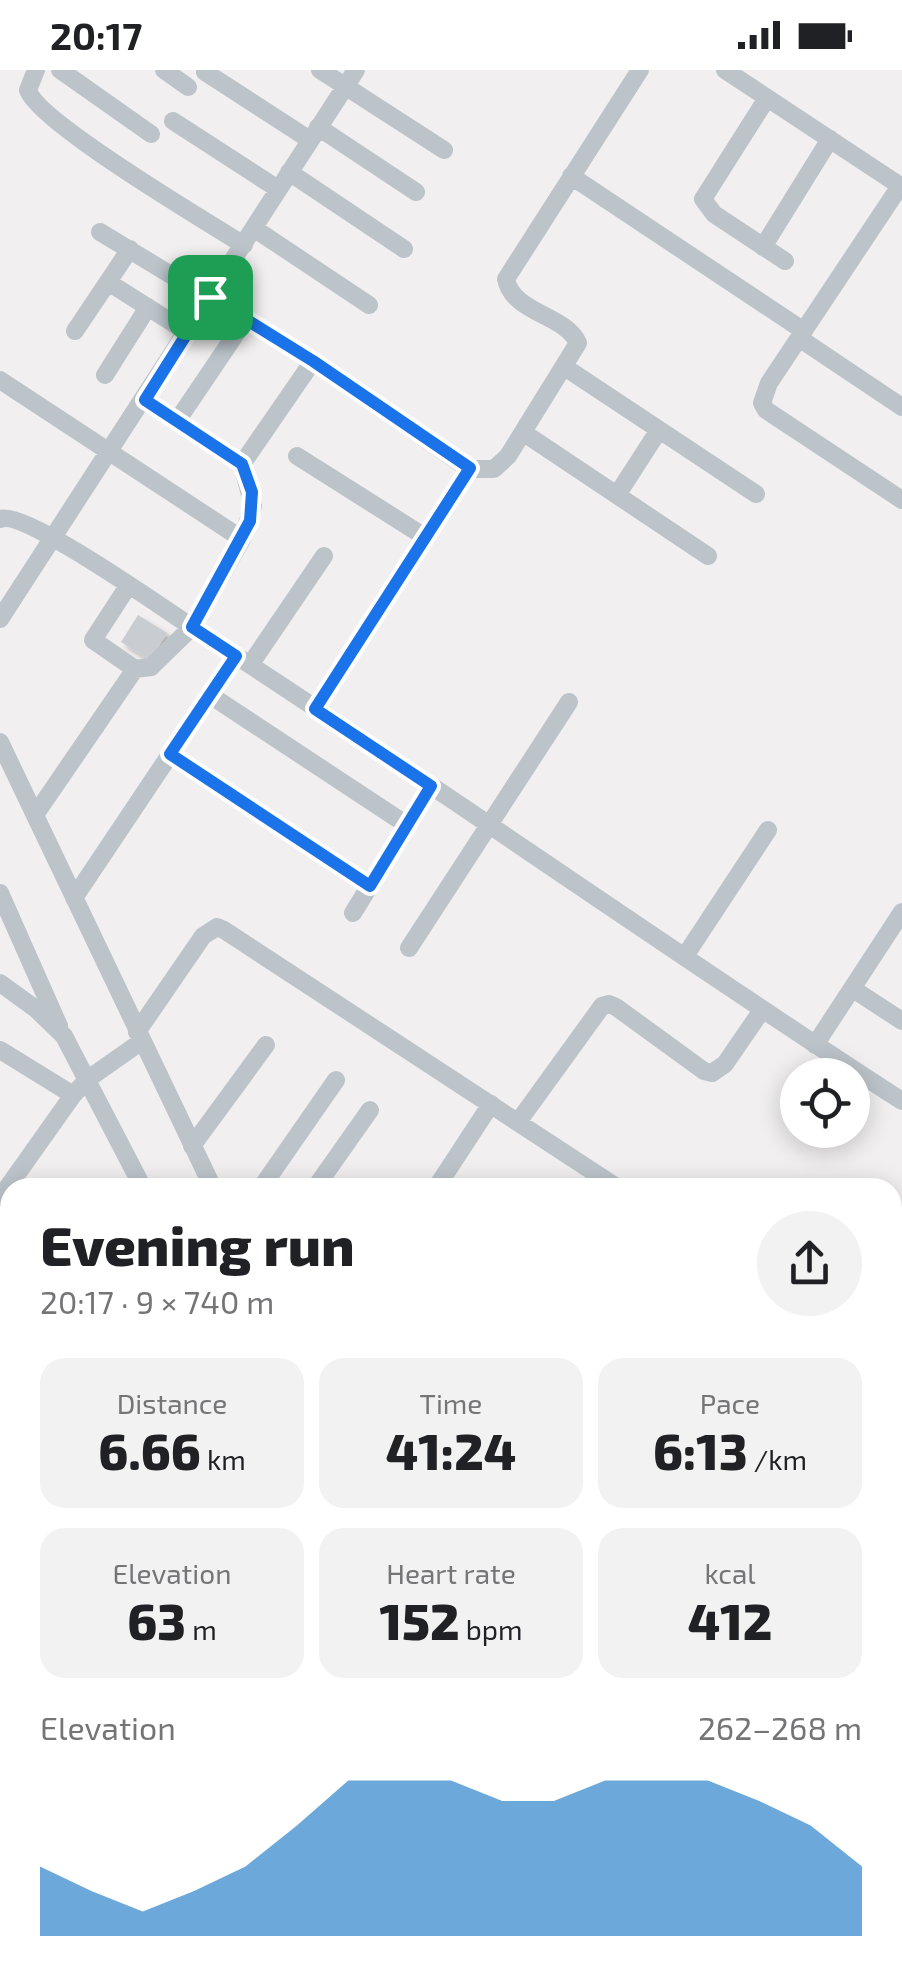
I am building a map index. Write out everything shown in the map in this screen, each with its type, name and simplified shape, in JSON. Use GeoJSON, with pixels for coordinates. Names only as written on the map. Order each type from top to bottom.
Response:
{"type":"FeatureCollection","features":[{"type":"Feature","properties":{"kind":"street"},"geometry":{"type":"LineString","coordinates":[[36,70],[28,90],[40,110],[126,171],[244,245]]}},
{"type":"Feature","properties":{"kind":"street"},"geometry":{"type":"LineString","coordinates":[[60,70],[151,134]]}},
{"type":"Feature","properties":{"kind":"street"},"geometry":{"type":"LineString","coordinates":[[164,70],[188,87]]}},
{"type":"Feature","properties":{"kind":"street"},"geometry":{"type":"LineString","coordinates":[[320,70],[351,78],[444,150]]}},
{"type":"Feature","properties":{"kind":"street"},"geometry":{"type":"LineString","coordinates":[[100,232],[313,361],[470,468],[485,470],[501,465],[575,352],[576,338],[515,297],[506,280],[640,70]]}},
{"type":"Feature","properties":{"kind":"street"},"geometry":{"type":"LineString","coordinates":[[726,70],[901,187],[802,334],[762,402],[766,410],[902,500]]}},
{"type":"Feature","properties":{"kind":"street"},"geometry":{"type":"LineString","coordinates":[[205,72],[416,192]]}},
{"type":"Feature","properties":{"kind":"street"},"geometry":{"type":"LineString","coordinates":[[0,619],[351,78]]}},
{"type":"Feature","properties":{"kind":"street"},"geometry":{"type":"LineString","coordinates":[[767,98],[703,199],[714,214],[785,262]]}},
{"type":"Feature","properties":{"kind":"street"},"geometry":{"type":"LineString","coordinates":[[173,121],[278,189]]}},
{"type":"Feature","properties":{"kind":"street"},"geometry":{"type":"LineString","coordinates":[[764,247],[830,139]]}},
{"type":"Feature","properties":{"kind":"street"},"geometry":{"type":"LineString","coordinates":[[289,172],[404,249]]}},
{"type":"Feature","properties":{"kind":"street"},"geometry":{"type":"LineString","coordinates":[[571,176],[902,407]]}},
{"type":"Feature","properties":{"kind":"street"},"geometry":{"type":"LineString","coordinates":[[255,228],[369,304]]}},
{"type":"Feature","properties":{"kind":"street"},"geometry":{"type":"LineString","coordinates":[[75,331],[130,249]]}},
{"type":"Feature","properties":{"kind":"street"},"geometry":{"type":"LineString","coordinates":[[108,282],[187,332]]}},
{"type":"Feature","properties":{"kind":"street"},"geometry":{"type":"LineString","coordinates":[[105,375],[148,307]]}},
{"type":"Feature","properties":{"kind":"street"},"geometry":{"type":"LineString","coordinates":[[177,421],[246,319]]}},
{"type":"Feature","properties":{"kind":"street"},"geometry":{"type":"LineString","coordinates":[[242,464],[313,361]]}},
{"type":"Feature","properties":{"kind":"street"},"geometry":{"type":"LineString","coordinates":[[566,368],[756,494]]}},
{"type":"Feature","properties":{"kind":"street"},"geometry":{"type":"LineString","coordinates":[[0,380],[242,538]]}},
{"type":"Feature","properties":{"kind":"street"},"geometry":{"type":"LineString","coordinates":[[128,586],[92,640],[135,668],[150,667],[192,627],[242,538],[253,506],[242,464],[145,400]]}},
{"type":"Feature","properties":{"kind":"street"},"geometry":{"type":"LineString","coordinates":[[618,495],[659,430]]}},
{"type":"Feature","properties":{"kind":"street"},"geometry":{"type":"LineString","coordinates":[[524,432],[708,556]]}},
{"type":"Feature","properties":{"kind":"street"},"geometry":{"type":"LineString","coordinates":[[298,456],[425,537]]}},
{"type":"Feature","properties":{"kind":"street"},"geometry":{"type":"LineString","coordinates":[[315,709],[470,468]]}},
{"type":"Feature","properties":{"kind":"street"},"geometry":{"type":"LineString","coordinates":[[0,519],[8,516],[54,538],[192,627],[902,1101]]}},
{"type":"Feature","properties":{"kind":"street"},"geometry":{"type":"LineString","coordinates":[[74,898],[210,695],[243,660],[324,556]]}},
{"type":"Feature","properties":{"kind":"street"},"geometry":{"type":"LineString","coordinates":[[35,815],[135,668]]}},
{"type":"Feature","properties":{"kind":"street"},"geometry":{"type":"LineString","coordinates":[[210,695],[407,825]]}},
{"type":"Feature","properties":{"kind":"street"},"geometry":{"type":"LineString","coordinates":[[410,948],[569,702]]}},
{"type":"Feature","properties":{"kind":"street"},"geometry":{"type":"LineString","coordinates":[[0,742],[208,1178]]}},
{"type":"Feature","properties":{"kind":"street"},"geometry":{"type":"LineString","coordinates":[[170,754],[370,886]]}},
{"type":"Feature","properties":{"kind":"street"},"geometry":{"type":"LineString","coordinates":[[353,912],[431,786]]}},
{"type":"Feature","properties":{"kind":"street"},"geometry":{"type":"LineString","coordinates":[[685,956],[768,830]]}},
{"type":"Feature","properties":{"kind":"street"},"geometry":{"type":"LineString","coordinates":[[0,893],[132,1178]]}},
{"type":"Feature","properties":{"kind":"street"},"geometry":{"type":"LineString","coordinates":[[815,1045],[853,988],[894,941],[902,912]]}},
{"type":"Feature","properties":{"kind":"street"},"geometry":{"type":"LineString","coordinates":[[14,1178],[73,1095],[140,1036],[203,936],[216,928],[603,1178]]}},
{"type":"Feature","properties":{"kind":"street"},"geometry":{"type":"LineString","coordinates":[[0,983],[36,1008],[64,1036]]}},
{"type":"Feature","properties":{"kind":"street"},"geometry":{"type":"LineString","coordinates":[[853,988],[902,1021]]}},
{"type":"Feature","properties":{"kind":"street"},"geometry":{"type":"LineString","coordinates":[[518,1122],[602,1006],[616,1007],[712,1073],[725,1064],[762,1010]]}},
{"type":"Feature","properties":{"kind":"street"},"geometry":{"type":"LineString","coordinates":[[192,1146],[266,1046]]}},
{"type":"Feature","properties":{"kind":"street"},"geometry":{"type":"LineString","coordinates":[[0,1050],[73,1095]]}},
{"type":"Feature","properties":{"kind":"street"},"geometry":{"type":"LineString","coordinates":[[267,1178],[336,1080]]}},
{"type":"Feature","properties":{"kind":"street"},"geometry":{"type":"LineString","coordinates":[[443,1178],[491,1104]]}},
{"type":"Feature","properties":{"kind":"street"},"geometry":{"type":"LineString","coordinates":[[322,1178],[370,1110]]}},
{"type":"Feature","properties":{"kind":"building"},"geometry":{"type":"Polygon","coordinates":[[[138,615],[167,633],[150,660],[121,642],[138,615]]]}},
{"type":"Feature","properties":{"kind":"route"},"geometry":{"type":"LineString","coordinates":[[210,297],[313,361],[470,468],[315,709],[431,786],[370,886],[170,754],[236,656],[192,627],[242,538],[253,506],[242,464],[145,400],[210,297]]}}]}
